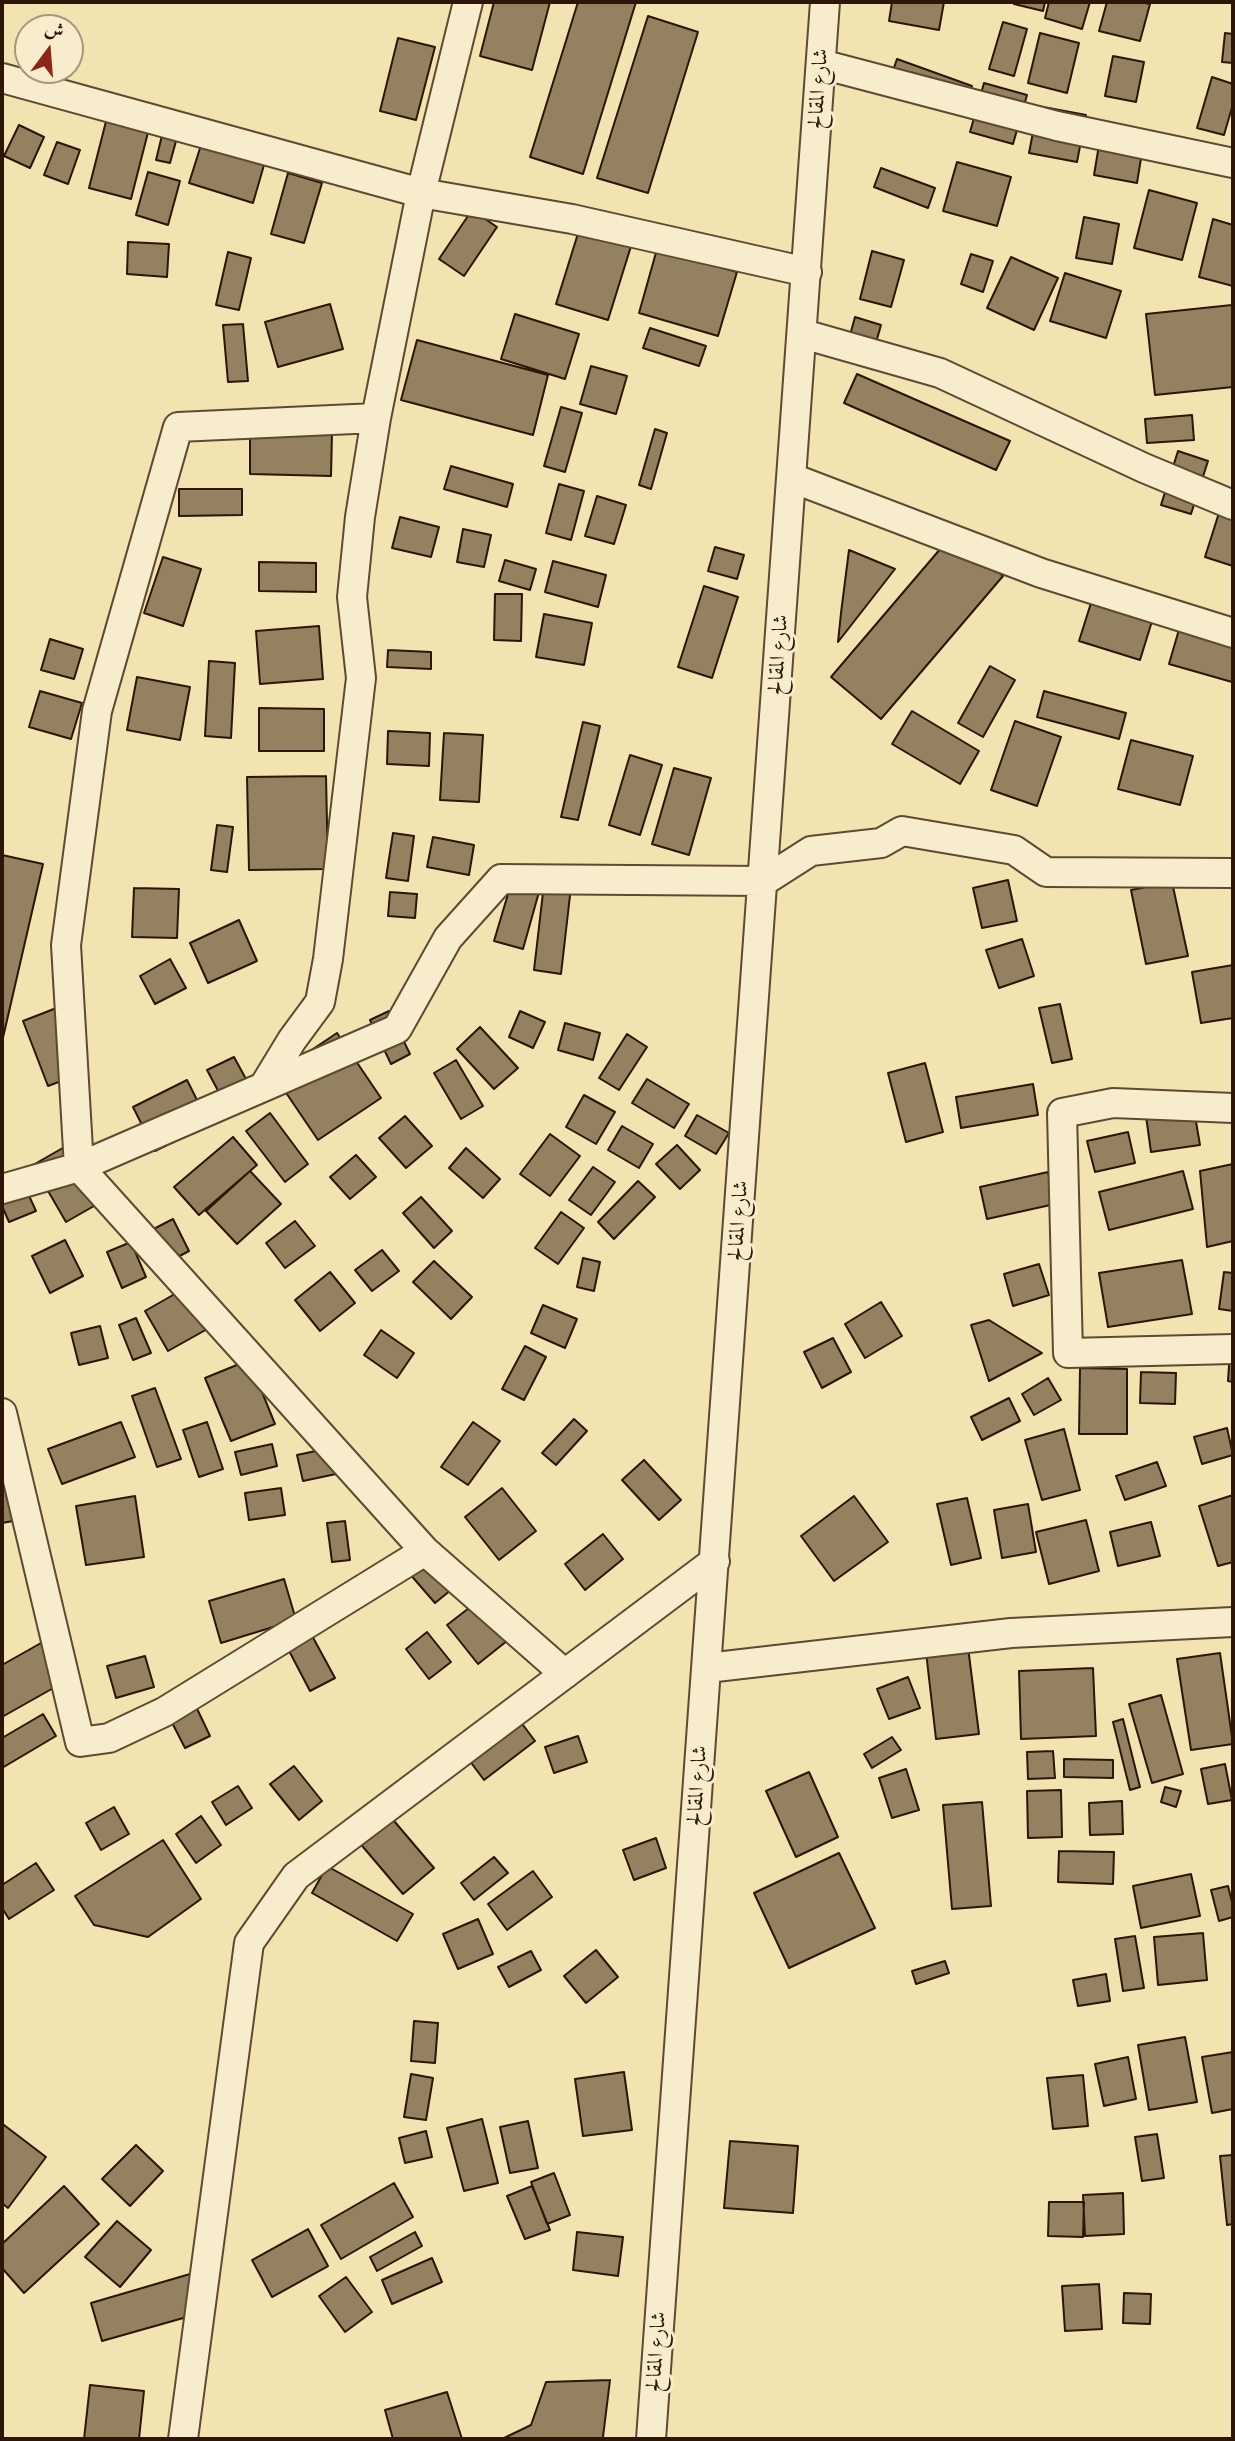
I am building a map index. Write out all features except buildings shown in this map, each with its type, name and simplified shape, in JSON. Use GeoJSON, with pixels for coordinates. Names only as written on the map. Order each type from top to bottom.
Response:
{"type":"FeatureCollection","features":[{"type":"Feature","properties":{"kind":"street"},"geometry":{"type":"LineString","coordinates":[[264,1086],[292,1040],[320,1002],[328,959],[361,678],[352,597],[359,517],[421,193],[468,2]]}},
{"type":"Feature","properties":{"kind":"street","name":"شارع المقالح"},"geometry":{"type":"LineString","coordinates":[[651,2439],[825,2]]}},
{"type":"Feature","properties":{"kind":"street"},"geometry":{"type":"LineString","coordinates":[[821,64],[1058,126],[1233,163]]}},
{"type":"Feature","properties":{"kind":"street"},"geometry":{"type":"LineString","coordinates":[[2,78],[421,193],[572,219],[807,272]]}},
{"type":"Feature","properties":{"kind":"street"},"geometry":{"type":"LineString","coordinates":[[803,334],[940,373],[1144,468],[1233,505]]}},
{"type":"Feature","properties":{"kind":"street"},"geometry":{"type":"LineString","coordinates":[[376,418],[178,427],[95,725],[66,945],[79,1167],[425,1551],[565,1674]]}},
{"type":"Feature","properties":{"kind":"street"},"geometry":{"type":"LineString","coordinates":[[792,478],[1041,573],[1233,633]]}},
{"type":"Feature","properties":{"kind":"street"},"geometry":{"type":"LineString","coordinates":[[2,1189],[79,1167],[397,1029],[448,938],[501,879],[764,881],[811,851],[881,843],[902,831],[1014,850],[1046,872],[1233,873]]}},
{"type":"Feature","properties":{"kind":"street"},"geometry":{"type":"LineString","coordinates":[[1233,1108],[1114,1103],[1062,1113],[1068,1353],[1233,1349]]}},
{"type":"Feature","properties":{"kind":"street"},"geometry":{"type":"LineString","coordinates":[[2,1413],[80,1742],[109,1738],[164,1712],[425,1551]]}},
{"type":"Feature","properties":{"kind":"street"},"geometry":{"type":"LineString","coordinates":[[183,2439],[249,1943],[296,1876],[715,1561]]}},
{"type":"Feature","properties":{"kind":"street"},"geometry":{"type":"LineString","coordinates":[[708,1668],[1011,1633],[1233,1622]]}}]}
